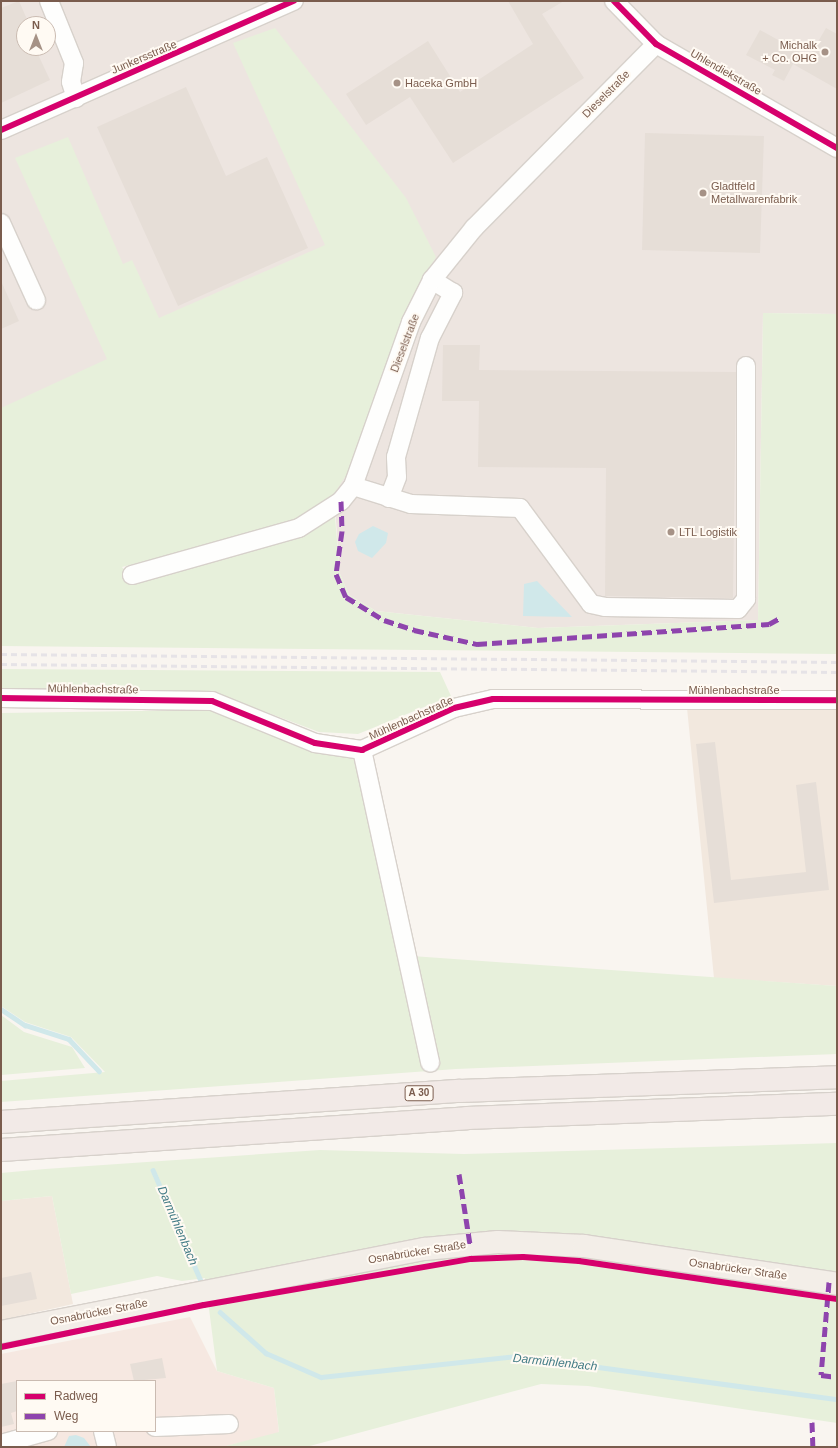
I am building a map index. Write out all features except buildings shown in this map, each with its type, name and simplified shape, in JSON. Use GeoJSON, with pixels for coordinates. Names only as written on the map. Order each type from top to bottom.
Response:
{"type":"FeatureCollection","features":[{"type":"Feature","properties":{"kind":"highway","name":"A 30"},"geometry":{"type":"LineString","coordinates":[[1,1122],[460,1091],[837,1077]]}},
{"type":"Feature","properties":{"kind":"highway"},"geometry":{"type":"LineString","coordinates":[[1,1150],[444,1120],[837,1104]]}},
{"type":"Feature","properties":{"kind":"main road","name":"Osnabrücker Straße"},"geometry":{"type":"LineString","coordinates":[[1,1332],[419,1250],[498,1242],[584,1246],[837,1284]]}},
{"type":"Feature","properties":{"kind":"street"},"geometry":{"type":"LineString","coordinates":[[49,1],[74,63],[71,82],[76,98]]}},
{"type":"Feature","properties":{"kind":"street","name":"Junkersstraße"},"geometry":{"type":"LineString","coordinates":[[1,130],[76,98],[266,7],[294,1]]}},
{"type":"Feature","properties":{"kind":"street","name":"Uhlendiekstraße"},"geometry":{"type":"LineString","coordinates":[[614,1],[656,44],[837,148]]}},
{"type":"Feature","properties":{"kind":"street","name":"Dieselstraße"},"geometry":{"type":"LineString","coordinates":[[132,576],[299,528],[341,501],[354,486],[411,322],[432,280],[474,228],[656,44]]}},
{"type":"Feature","properties":{"kind":"street"},"geometry":{"type":"LineString","coordinates":[[1,223],[36,300]]}},
{"type":"Feature","properties":{"kind":"street"},"geometry":{"type":"LineString","coordinates":[[389,498],[397,477],[396,457],[430,338],[453,293],[432,280]]}},
{"type":"Feature","properties":{"kind":"street"},"geometry":{"type":"LineString","coordinates":[[354,486],[411,504],[520,508],[591,604],[620,608],[738,608],[746,598],[746,366]]}},
{"type":"Feature","properties":{"kind":"street","name":"Mühlenbachstraße"},"geometry":{"type":"LineString","coordinates":[[1,698],[212,701],[315,743],[362,750],[454,708],[493,699],[837,700]]}},
{"type":"Feature","properties":{"kind":"street"},"geometry":{"type":"LineString","coordinates":[[362,750],[430,1063]]}},
{"type":"Feature","properties":{"kind":"street"},"geometry":{"type":"LineString","coordinates":[[156,1426],[229,1424]]}},
{"type":"Feature","properties":{"kind":"street"},"geometry":{"type":"LineString","coordinates":[[1,1444],[28,1443],[46,1432]]}},
{"type":"Feature","properties":{"kind":"street"},"geometry":{"type":"LineString","coordinates":[[103,1432],[107,1447]]}},
{"type":"Feature","properties":{"kind":"shaded area"},"geometry":{"type":"Polygon","coordinates":[[[1,1],[837,1],[837,314],[763,313],[758,620],[538,628],[376,611],[349,595],[340,574],[334,495],[293,522],[1,592],[1,1]]]}},
{"type":"Feature","properties":{"kind":"shaded area"},"geometry":{"type":"Polygon","coordinates":[[[687,708],[837,708],[837,986],[714,978],[687,708]]]}},
{"type":"Feature","properties":{"kind":"shaded area"},"geometry":{"type":"Polygon","coordinates":[[[52,1196],[73,1304],[1,1320],[1,1201],[52,1196]]]}},
{"type":"Feature","properties":{"kind":"shaded area"},"geometry":{"type":"Polygon","coordinates":[[[190,1317],[217,1371],[274,1388],[279,1433],[222,1447],[1,1447],[1,1354],[190,1317]]]}},
{"type":"Feature","properties":{"kind":"green space"},"geometry":{"type":"Polygon","coordinates":[[[275,28],[406,198],[436,257],[408,305],[354,463],[334,494],[293,522],[122,567],[133,580],[335,517],[340,574],[349,595],[376,611],[538,628],[758,620],[763,313],[837,314],[837,654],[1,646],[1,408],[107,359],[15,158],[68,137],[123,264],[132,260],[159,318],[325,245],[233,43],[275,28]]]}},
{"type":"Feature","properties":{"kind":"green space"},"geometry":{"type":"Polygon","coordinates":[[[1,669],[440,672],[451,696],[358,734],[319,732],[213,692],[1,689],[1,669]]]}},
{"type":"Feature","properties":{"kind":"green space"},"geometry":{"type":"Polygon","coordinates":[[[209,710],[314,750],[356,760],[412,956],[837,986],[837,1054],[456,1069],[1,1102],[1,1081],[105,1072],[71,1037],[25,1022],[1,1006],[1,713],[209,710]]]}},
{"type":"Feature","properties":{"kind":"green space"},"geometry":{"type":"Polygon","coordinates":[[[1,1015],[24,1032],[72,1047],[85,1068],[1,1075],[1,1015]]]}},
{"type":"Feature","properties":{"kind":"green space"},"geometry":{"type":"Polygon","coordinates":[[[837,1143],[837,1423],[588,1386],[541,1384],[306,1447],[222,1447],[279,1432],[274,1388],[217,1371],[205,1278],[182,1281],[157,1276],[71,1294],[52,1196],[1,1201],[1,1173],[45,1169],[320,1150],[464,1154],[837,1143]]]}},
{"type":"Feature","properties":{"kind":"water"},"geometry":{"type":"Polygon","coordinates":[[[373,526],[388,533],[386,543],[372,558],[358,551],[355,542],[359,534],[373,526]]]}},
{"type":"Feature","properties":{"kind":"water"},"geometry":{"type":"Polygon","coordinates":[[[537,581],[572,617],[523,616],[524,584],[537,581]]]}},
{"type":"Feature","properties":{"kind":"water"},"geometry":{"type":"Polygon","coordinates":[[[76,1435],[84,1438],[91,1447],[64,1447],[69,1436],[76,1435]]]}},
{"type":"Feature","properties":{"kind":"waterway","name":"Darmühlenbach"},"geometry":{"type":"LineString","coordinates":[[1,1009],[25,1025],[69,1039],[99,1071]]}},
{"type":"Feature","properties":{"kind":"waterway","name":"Darmühlenbach"},"geometry":{"type":"LineString","coordinates":[[153,1170],[201,1281]]}},
{"type":"Feature","properties":{"kind":"waterway","name":"Darmühlenbach"},"geometry":{"type":"LineString","coordinates":[[220,1312],[266,1353],[321,1377],[517,1356],[837,1399]]}},
{"type":"Feature","properties":{"kind":"railway"},"geometry":{"type":"LineString","coordinates":[[1,654],[837,662]]}},
{"type":"Feature","properties":{"kind":"railway"},"geometry":{"type":"LineString","coordinates":[[1,664],[837,672]]}},
{"type":"Feature","properties":{"kind":"marked path"},"geometry":{"type":"LineString","coordinates":[[341,501],[342,531],[336,574],[346,597],[384,620],[414,630],[477,644],[769,624],[780,618]]}},
{"type":"Feature","properties":{"kind":"marked path"},"geometry":{"type":"LineString","coordinates":[[459,1174],[470,1244]]}},
{"type":"Feature","properties":{"kind":"marked path"},"geometry":{"type":"LineString","coordinates":[[829,1282],[821,1375],[837,1377]]}},
{"type":"Feature","properties":{"kind":"marked path"},"geometry":{"type":"LineString","coordinates":[[812,1422],[813,1447]]}},
{"type":"Feature","properties":{"kind":"cycle path"},"geometry":{"type":"LineString","coordinates":[[1,130],[294,1]]}},
{"type":"Feature","properties":{"kind":"cycle path"},"geometry":{"type":"LineString","coordinates":[[614,1],[656,44],[837,148]]}},
{"type":"Feature","properties":{"kind":"cycle path"},"geometry":{"type":"LineString","coordinates":[[1,698],[212,701],[315,743],[362,750],[454,708],[493,699],[837,700]]}},
{"type":"Feature","properties":{"kind":"cycle path"},"geometry":{"type":"LineString","coordinates":[[1,1347],[204,1305],[471,1259],[523,1257],[579,1261],[837,1299]]}},
{"type":"Feature","properties":{"kind":"place","name":"Michalk + Co. OHG"},"geometry":{"type":"Point","coordinates":[825,52]}},
{"type":"Feature","properties":{"kind":"place","name":"Haceka GmbH"},"geometry":{"type":"Point","coordinates":[397,83]}},
{"type":"Feature","properties":{"kind":"place","name":"Gladtfeld Metallwarenfabrik"},"geometry":{"type":"Point","coordinates":[703,193]}},
{"type":"Feature","properties":{"kind":"place","name":"LTL Logistik"},"geometry":{"type":"Point","coordinates":[671,532]}}]}
